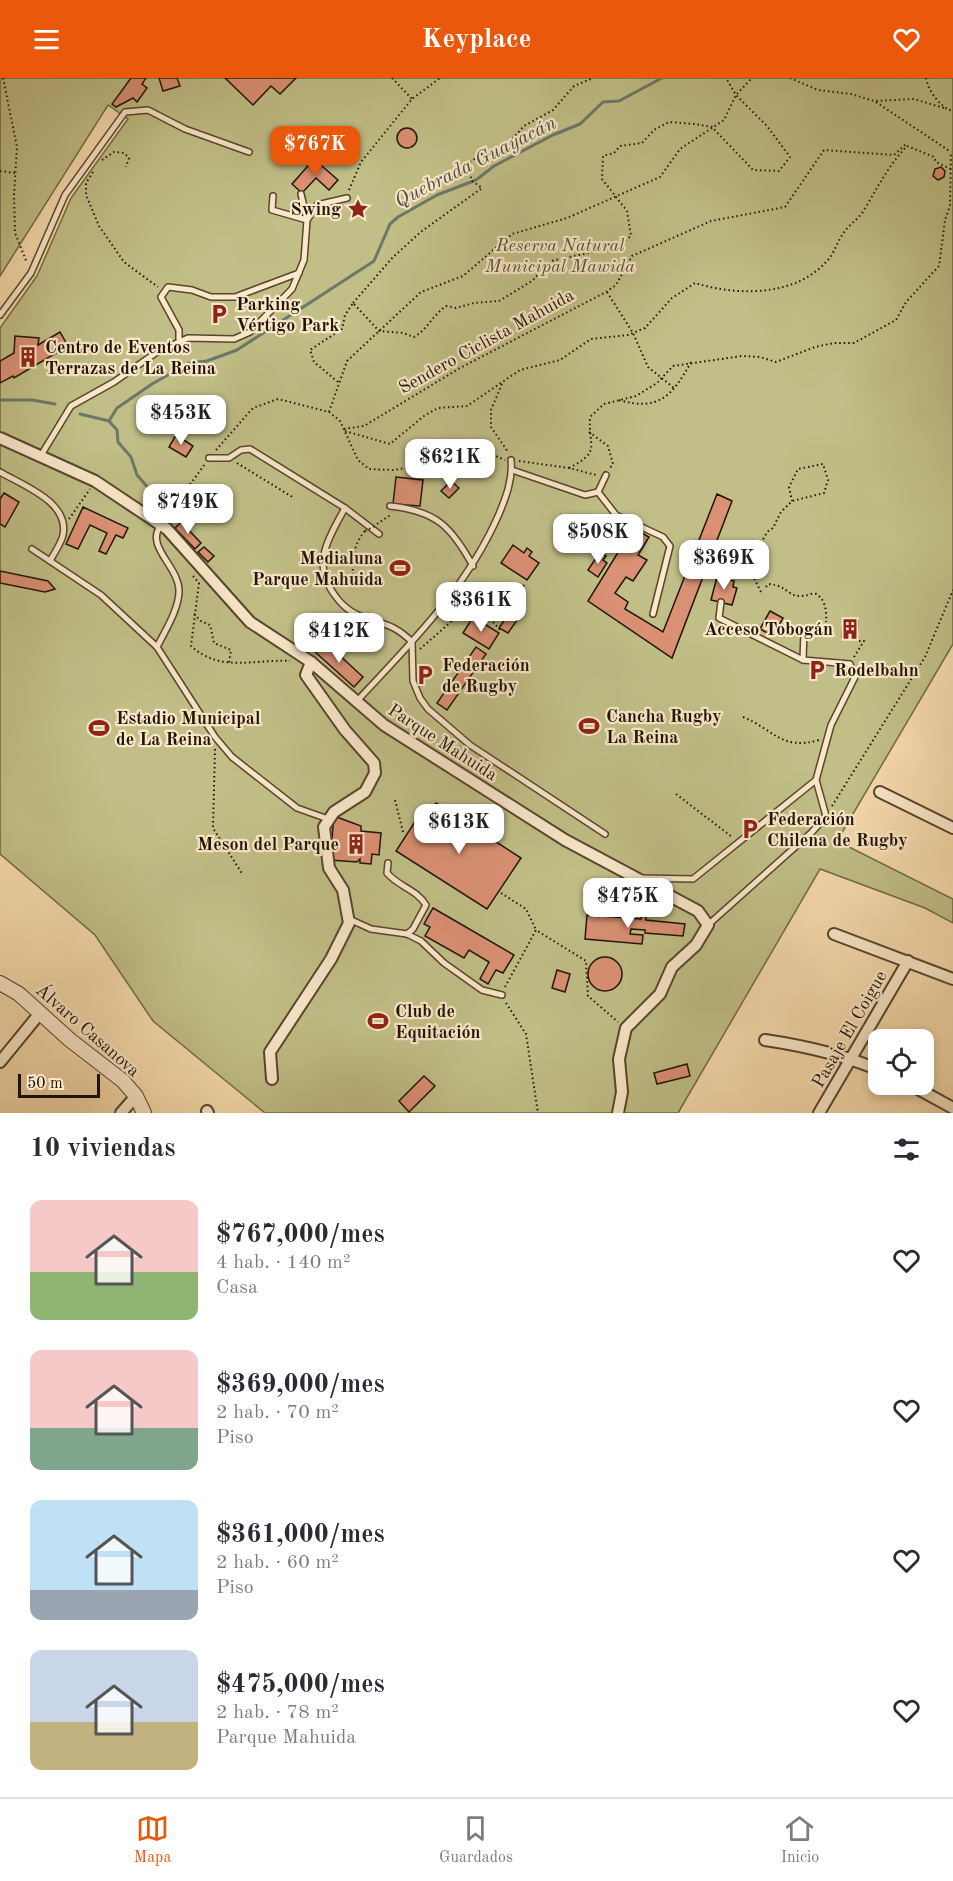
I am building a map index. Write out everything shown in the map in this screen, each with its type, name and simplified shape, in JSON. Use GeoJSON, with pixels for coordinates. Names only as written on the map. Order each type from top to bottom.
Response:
{"type":"FeatureCollection","features":[{"type":"Feature","properties":{"kind":"street","name":"Parque Mahuida"},"geometry":{"type":"LineString","coordinates":[[0,438],[95,481],[161,525],[250,622],[310,662],[384,725],[555,834],[698,911],[708,925]]}},
{"type":"Feature","properties":{"kind":"street"},"geometry":{"type":"LineString","coordinates":[[272,1079],[270,1052],[331,959],[349,919],[343,890],[329,868],[324,827],[328,819],[365,792],[375,773],[374,763],[345,730],[306,675],[310,662]]}},
{"type":"Feature","properties":{"kind":"street"},"geometry":{"type":"LineString","coordinates":[[880,792],[953,828]]}},
{"type":"Feature","properties":{"kind":"street"},"geometry":{"type":"LineString","coordinates":[[618,1113],[622,1092],[619,1059],[626,1028],[660,994],[672,967],[696,945],[708,925]]}},
{"type":"Feature","properties":{"kind":"street"},"geometry":{"type":"LineString","coordinates":[[834,934],[953,979]]}},
{"type":"Feature","properties":{"kind":"street","name":"Pasaje El Coigue"},"geometry":{"type":"LineString","coordinates":[[819,1113],[908,961]]}},
{"type":"Feature","properties":{"kind":"street","name":"Álvaro Casanova"},"geometry":{"type":"LineString","coordinates":[[0,983],[14,990],[76,1046],[123,1081],[136,1096],[144,1113]]}},
{"type":"Feature","properties":{"kind":"street"},"geometry":{"type":"LineString","coordinates":[[0,1062],[40,1013]]}},
{"type":"Feature","properties":{"kind":"street"},"geometry":{"type":"LineString","coordinates":[[765,1040],[803,1046],[850,1058],[868,1065]]}},
{"type":"Feature","properties":{"kind":"street"},"geometry":{"type":"LineString","coordinates":[[930,1095],[953,1107]]}},
{"type":"Feature","properties":{"kind":"street"},"geometry":{"type":"LineString","coordinates":[[121,1113],[136,1096]]}},
{"type":"Feature","properties":{"kind":"lane"},"geometry":{"type":"LineString","coordinates":[[0,315],[31,273],[65,195],[125,112],[148,110],[185,129],[249,152]]}},
{"type":"Feature","properties":{"kind":"lane"},"geometry":{"type":"LineString","coordinates":[[40,457],[70,406],[114,382],[179,339],[243,338],[292,289],[307,247],[307,220],[301,194]]}},
{"type":"Feature","properties":{"kind":"lane"},"geometry":{"type":"LineString","coordinates":[[273,196],[272,210],[307,220]]}},
{"type":"Feature","properties":{"kind":"lane"},"geometry":{"type":"LineString","coordinates":[[307,220],[317,205],[347,198]]}},
{"type":"Feature","properties":{"kind":"lane"},"geometry":{"type":"LineString","coordinates":[[179,339],[179,330],[161,297],[168,287],[192,290],[211,297],[235,297],[299,273]]}},
{"type":"Feature","properties":{"kind":"lane"},"geometry":{"type":"LineString","coordinates":[[209,458],[229,458],[241,450],[250,449],[345,507],[379,534]]}},
{"type":"Feature","properties":{"kind":"lane"},"geometry":{"type":"LineString","coordinates":[[356,702],[444,607],[472,566],[506,495],[512,470],[511,460]]}},
{"type":"Feature","properties":{"kind":"lane"},"geometry":{"type":"LineString","coordinates":[[512,470],[585,495],[598,492]]}},
{"type":"Feature","properties":{"kind":"lane"},"geometry":{"type":"LineString","coordinates":[[0,472],[50,501],[64,526],[63,537],[50,561]]}},
{"type":"Feature","properties":{"kind":"lane"},"geometry":{"type":"LineString","coordinates":[[598,492],[606,475]]}},
{"type":"Feature","properties":{"kind":"lane"},"geometry":{"type":"LineString","coordinates":[[598,492],[616,515],[663,537],[670,546],[652,614]]}},
{"type":"Feature","properties":{"kind":"lane"},"geometry":{"type":"LineString","coordinates":[[390,506],[426,512],[443,525],[462,547],[472,566]]}},
{"type":"Feature","properties":{"kind":"lane"},"geometry":{"type":"LineString","coordinates":[[345,507],[321,561],[323,576],[335,597],[347,609],[398,627],[412,642],[413,681],[420,698],[446,727],[470,746],[605,834]]}},
{"type":"Feature","properties":{"kind":"lane"},"geometry":{"type":"LineString","coordinates":[[157,647],[179,594],[178,580],[155,542],[161,525]]}},
{"type":"Feature","properties":{"kind":"lane"},"geometry":{"type":"LineString","coordinates":[[32,549],[101,595],[157,647],[215,737],[232,757],[297,808],[328,819]]}},
{"type":"Feature","properties":{"kind":"lane"},"geometry":{"type":"LineString","coordinates":[[708,925],[812,832],[826,816],[816,780],[828,738],[855,677],[850,664],[803,660],[719,618],[721,603]]}},
{"type":"Feature","properties":{"kind":"lane"},"geometry":{"type":"LineString","coordinates":[[803,660],[804,631]]}},
{"type":"Feature","properties":{"kind":"lane"},"geometry":{"type":"LineString","coordinates":[[639,878],[693,879],[816,780]]}},
{"type":"Feature","properties":{"kind":"lane"},"geometry":{"type":"LineString","coordinates":[[388,863],[387,873],[420,895],[426,905],[413,929],[407,934]]}},
{"type":"Feature","properties":{"kind":"lane"},"geometry":{"type":"LineString","coordinates":[[349,919],[371,929],[407,934],[421,941],[444,963],[482,990],[502,994]]}},
{"type":"Feature","properties":{"kind":"path"},"geometry":{"type":"LineString","coordinates":[[3,78],[17,147],[15,233],[31,273]]}},
{"type":"Feature","properties":{"kind":"path"},"geometry":{"type":"LineString","coordinates":[[392,78],[412,99]]}},
{"type":"Feature","properties":{"kind":"path"},"geometry":{"type":"LineString","coordinates":[[347,198],[350,183],[361,162],[412,99],[440,78]]}},
{"type":"Feature","properties":{"kind":"path"},"geometry":{"type":"LineString","coordinates":[[338,382],[314,362],[310,350],[342,329],[345,315],[353,303],[393,257],[422,231],[482,188],[472,181],[467,164],[482,154],[506,146],[524,126],[553,110],[574,86],[593,78]]}},
{"type":"Feature","properties":{"kind":"path"},"geometry":{"type":"LineString","coordinates":[[353,303],[379,331],[404,333],[414,338],[426,330],[433,315],[446,306],[456,308],[474,303],[499,301],[532,281],[551,261],[616,247],[631,236],[627,211],[602,179],[603,156],[614,153],[620,146],[642,143],[654,130],[669,122],[712,127],[753,170],[778,171],[789,157],[767,126],[736,95],[726,78]]}},
{"type":"Feature","properties":{"kind":"path"},"geometry":{"type":"LineString","coordinates":[[329,412],[335,401],[338,382],[347,361],[421,292],[463,276],[512,234],[567,218],[660,177],[680,149],[724,120],[736,95],[752,78]]}},
{"type":"Feature","properties":{"kind":"path"},"geometry":{"type":"LineString","coordinates":[[569,468],[587,458],[591,451],[593,442],[590,417],[604,404],[636,396],[660,379],[673,366],[742,356],[760,357],[776,362],[815,347],[834,343],[854,343],[896,320],[906,302],[939,266],[945,220],[951,207],[952,151],[874,101],[851,94],[818,90],[790,78]]}},
{"type":"Feature","properties":{"kind":"path"},"geometry":{"type":"LineString","coordinates":[[926,78],[933,93],[947,110]]}},
{"type":"Feature","properties":{"kind":"path"},"geometry":{"type":"LineString","coordinates":[[874,101],[914,99],[953,111]]}},
{"type":"Feature","properties":{"kind":"path","name":"Sendero Ciclista Mahuida"},"geometry":{"type":"LineString","coordinates":[[344,430],[364,426],[460,368],[606,292],[616,285],[632,255],[711,221],[785,207],[824,150],[894,156],[906,144]]}},
{"type":"Feature","properties":{"kind":"path"},"geometry":{"type":"LineString","coordinates":[[344,430],[390,444],[424,416],[438,408],[467,406],[520,370],[560,360],[591,339],[633,333],[645,328],[672,298],[695,283],[720,291],[735,291],[782,289],[797,283],[828,260],[843,233],[863,213],[887,168],[907,147],[934,157],[936,162],[952,170]]}},
{"type":"Feature","properties":{"kind":"path"},"geometry":{"type":"LineString","coordinates":[[99,164],[104,157],[114,152],[124,153],[129,158],[126,167]]}},
{"type":"Feature","properties":{"kind":"path"},"geometry":{"type":"LineString","coordinates":[[94,170],[86,183],[86,195],[99,226],[124,262],[165,292]]}},
{"type":"Feature","properties":{"kind":"path"},"geometry":{"type":"LineString","coordinates":[[0,171],[15,173]]}},
{"type":"Feature","properties":{"kind":"path"},"geometry":{"type":"LineString","coordinates":[[606,292],[633,333],[648,367],[674,388]]}},
{"type":"Feature","properties":{"kind":"path"},"geometry":{"type":"LineString","coordinates":[[619,400],[639,406],[651,405],[674,388],[691,362]]}},
{"type":"Feature","properties":{"kind":"path"},"geometry":{"type":"LineString","coordinates":[[502,384],[491,410],[491,427],[507,449],[511,460]]}},
{"type":"Feature","properties":{"kind":"path"},"geometry":{"type":"LineString","coordinates":[[340,421],[358,460],[369,469],[393,470],[413,467],[465,443],[511,460],[606,475],[613,464],[608,446],[590,432]]}},
{"type":"Feature","properties":{"kind":"path"},"geometry":{"type":"LineString","coordinates":[[229,458],[294,498]]}},
{"type":"Feature","properties":{"kind":"path"},"geometry":{"type":"LineString","coordinates":[[762,592],[753,581],[746,562],[750,554],[758,549],[766,532],[773,528],[781,512],[792,501],[824,493],[828,480],[823,464],[798,469],[789,487],[792,501]]}},
{"type":"Feature","properties":{"kind":"path"},"geometry":{"type":"LineString","coordinates":[[64,526],[95,481]]}},
{"type":"Feature","properties":{"kind":"path"},"geometry":{"type":"LineString","coordinates":[[353,574],[354,551],[364,532],[404,508]]}},
{"type":"Feature","properties":{"kind":"path"},"geometry":{"type":"LineString","coordinates":[[192,574],[199,583],[191,646],[216,663],[272,660],[310,662]]}},
{"type":"Feature","properties":{"kind":"path"},"geometry":{"type":"LineString","coordinates":[[492,621],[526,583]]}},
{"type":"Feature","properties":{"kind":"path"},"geometry":{"type":"LineString","coordinates":[[766,587],[768,584],[778,585],[793,596],[800,598],[814,593],[818,594],[824,603],[826,622]]}},
{"type":"Feature","properties":{"kind":"path"},"geometry":{"type":"LineString","coordinates":[[826,816],[925,657],[953,590]]}},
{"type":"Feature","properties":{"kind":"path"},"geometry":{"type":"LineString","coordinates":[[413,656],[469,606],[492,621],[501,631]]}},
{"type":"Feature","properties":{"kind":"path"},"geometry":{"type":"LineString","coordinates":[[194,614],[201,621],[210,625],[214,642],[231,650],[229,663]]}},
{"type":"Feature","properties":{"kind":"path"},"geometry":{"type":"LineString","coordinates":[[825,631],[825,635],[830,635]]}},
{"type":"Feature","properties":{"kind":"path"},"geometry":{"type":"LineString","coordinates":[[850,664],[864,641],[859,641]]}},
{"type":"Feature","properties":{"kind":"path"},"geometry":{"type":"LineString","coordinates":[[742,717],[761,724],[772,736],[788,741],[810,743],[828,738]]}},
{"type":"Feature","properties":{"kind":"path"},"geometry":{"type":"LineString","coordinates":[[215,737],[213,828],[243,875]]}},
{"type":"Feature","properties":{"kind":"path"},"geometry":{"type":"LineString","coordinates":[[676,794],[739,842]]}},
{"type":"Feature","properties":{"kind":"path"},"geometry":{"type":"LineString","coordinates":[[395,800],[403,832]]}},
{"type":"Feature","properties":{"kind":"path"},"geometry":{"type":"LineString","coordinates":[[501,893],[526,909],[536,930],[586,961],[588,996],[626,1028]]}},
{"type":"Feature","properties":{"kind":"path"},"geometry":{"type":"LineString","coordinates":[[536,930],[502,994],[526,1034],[538,1113]]}},
{"type":"Feature","properties":{"kind":"green space","name":"Reserva Natural Municipal Mawida"},"geometry":{"type":"Polygon","coordinates":[[[0,78],[953,78],[953,644],[837,841],[953,899],[953,923],[925,908],[820,869],[678,1113],[265,1113],[153,1021],[95,935],[0,854],[0,328],[37,276],[71,198],[128,119],[108,105],[0,276],[0,78]]]}},
{"type":"Feature","properties":{"kind":"shaded area"},"geometry":{"type":"Polygon","coordinates":[[[583,528],[592,531],[595,540],[592,549],[583,552],[574,549],[571,540],[574,531],[583,528]]]}},
{"type":"Feature","properties":{"kind":"building"},"geometry":{"type":"Polygon","coordinates":[[[131,78],[146,78],[142,84],[147,88],[137,102],[133,98],[116,107],[112,104],[131,78]]]}},
{"type":"Feature","properties":{"kind":"building"},"geometry":{"type":"Polygon","coordinates":[[[159,78],[177,78],[180,86],[163,91],[159,78]]]}},
{"type":"Feature","properties":{"kind":"building"},"geometry":{"type":"Polygon","coordinates":[[[225,78],[296,78],[280,94],[271,86],[253,105],[225,78]]]}},
{"type":"Feature","properties":{"kind":"building"},"geometry":{"type":"Polygon","coordinates":[[[407,128],[414,131],[417,138],[414,145],[407,148],[400,145],[397,138],[400,131],[407,128]]]}},
{"type":"Feature","properties":{"kind":"building"},"geometry":{"type":"Polygon","coordinates":[[[314,159],[338,180],[329,190],[316,178],[302,193],[292,184],[314,159]]]}},
{"type":"Feature","properties":{"kind":"building"},"geometry":{"type":"Polygon","coordinates":[[[941,167],[945,171],[944,177],[938,180],[933,176],[935,169],[941,167]]]}},
{"type":"Feature","properties":{"kind":"building","name":"Centro de Eventos Terrazas de La Reina"},"geometry":{"type":"Polygon","coordinates":[[[60,332],[68,346],[14,378],[13,376],[0,383],[0,361],[14,353],[15,336],[39,338],[38,345],[60,332]]]}},
{"type":"Feature","properties":{"kind":"building"},"geometry":{"type":"Polygon","coordinates":[[[197,405],[213,418],[201,433],[184,420],[197,405]]]}},
{"type":"Feature","properties":{"kind":"building"},"geometry":{"type":"Polygon","coordinates":[[[176,435],[193,446],[186,457],[169,447],[176,435]]]}},
{"type":"Feature","properties":{"kind":"building"},"geometry":{"type":"Polygon","coordinates":[[[396,477],[423,480],[420,506],[393,504],[396,477]]]}},
{"type":"Feature","properties":{"kind":"building"},"geometry":{"type":"Polygon","coordinates":[[[451,481],[459,488],[449,498],[441,491],[451,481]]]}},
{"type":"Feature","properties":{"kind":"building"},"geometry":{"type":"Polygon","coordinates":[[[4,493],[19,502],[5,527],[0,524],[0,499],[4,493]]]}},
{"type":"Feature","properties":{"kind":"building"},"geometry":{"type":"Polygon","coordinates":[[[717,494],[732,501],[672,658],[588,601],[633,528],[649,537],[638,555],[647,560],[633,581],[626,577],[615,593],[628,602],[625,609],[663,632],[717,494]]]}},
{"type":"Feature","properties":{"kind":"building"},"geometry":{"type":"Polygon","coordinates":[[[83,507],[128,528],[123,538],[116,535],[106,554],[99,551],[107,533],[90,525],[78,549],[66,544],[83,507]]]}},
{"type":"Feature","properties":{"kind":"building"},"geometry":{"type":"Polygon","coordinates":[[[181,522],[201,543],[195,549],[175,528],[181,522]]]}},
{"type":"Feature","properties":{"kind":"building"},"geometry":{"type":"Polygon","coordinates":[[[513,545],[524,553],[527,548],[532,552],[529,556],[539,563],[527,580],[501,563],[513,545]]]}},
{"type":"Feature","properties":{"kind":"building"},"geometry":{"type":"Polygon","coordinates":[[[204,547],[214,556],[208,562],[198,552],[204,547]]]}},
{"type":"Feature","properties":{"kind":"building"},"geometry":{"type":"Polygon","coordinates":[[[600,552],[606,556],[603,560],[607,563],[598,577],[588,570],[600,552]]]}},
{"type":"Feature","properties":{"kind":"building"},"geometry":{"type":"Polygon","coordinates":[[[0,571],[48,581],[55,589],[45,592],[0,583],[0,571]]]}},
{"type":"Feature","properties":{"kind":"building"},"geometry":{"type":"Polygon","coordinates":[[[717,577],[734,581],[733,587],[737,588],[732,605],[711,600],[717,577]]]}},
{"type":"Feature","properties":{"kind":"building"},"geometry":{"type":"Polygon","coordinates":[[[516,603],[525,609],[508,633],[499,628],[516,603]]]}},
{"type":"Feature","properties":{"kind":"building"},"geometry":{"type":"Polygon","coordinates":[[[770,611],[783,618],[773,636],[760,629],[770,611]]]}},
{"type":"Feature","properties":{"kind":"building"},"geometry":{"type":"Polygon","coordinates":[[[473,617],[499,633],[489,649],[463,633],[473,617]]]}},
{"type":"Feature","properties":{"kind":"building","name":"Acceso Tobogán"},"geometry":{"type":"Polygon","coordinates":[[[843,620],[858,621],[857,637],[842,637],[843,620]]]}},
{"type":"Feature","properties":{"kind":"building"},"geometry":{"type":"Polygon","coordinates":[[[324,641],[363,677],[354,687],[314,651],[324,641]]]}},
{"type":"Feature","properties":{"kind":"building"},"geometry":{"type":"Polygon","coordinates":[[[476,647],[486,654],[447,710],[437,703],[476,647]]]}},
{"type":"Feature","properties":{"kind":"building"},"geometry":{"type":"Polygon","coordinates":[[[436,803],[521,858],[487,909],[396,851],[420,814],[427,818],[436,803]]]}},
{"type":"Feature","properties":{"kind":"building","name":"Meson del Parque"},"geometry":{"type":"Polygon","coordinates":[[[334,816],[361,826],[361,831],[381,833],[379,855],[372,854],[371,864],[360,863],[360,859],[357,862],[330,860],[334,816]]]}},
{"type":"Feature","properties":{"kind":"building"},"geometry":{"type":"Polygon","coordinates":[[[433,908],[514,955],[503,973],[496,970],[488,984],[480,979],[489,962],[469,950],[464,958],[425,936],[430,927],[424,924],[433,908]]]}},
{"type":"Feature","properties":{"kind":"building"},"geometry":{"type":"Polygon","coordinates":[[[587,915],[641,919],[641,915],[646,916],[646,920],[685,924],[683,936],[645,933],[645,930],[631,929],[630,934],[643,935],[642,944],[585,939],[587,915]]]}},
{"type":"Feature","properties":{"kind":"building"},"geometry":{"type":"Polygon","coordinates":[[[605,957],[617,962],[622,974],[617,986],[605,991],[593,986],[588,974],[593,962],[605,957]]]}},
{"type":"Feature","properties":{"kind":"building"},"geometry":{"type":"Polygon","coordinates":[[[557,970],[570,974],[565,992],[552,988],[557,970]]]}},
{"type":"Feature","properties":{"kind":"building"},"geometry":{"type":"Polygon","coordinates":[[[687,1064],[690,1076],[657,1084],[654,1073],[687,1064]]]}},
{"type":"Feature","properties":{"kind":"building"},"geometry":{"type":"Polygon","coordinates":[[[424,1076],[435,1086],[409,1112],[399,1101],[424,1076]]]}},
{"type":"Feature","properties":{"kind":"waterway","name":"Quebrada Guayacán"},"geometry":{"type":"LineString","coordinates":[[109,421],[117,408],[152,384],[189,363],[207,361],[237,350],[374,261],[390,224],[398,217],[437,195],[476,180],[494,166],[553,135],[580,124],[603,102],[619,101],[662,78]]}},
{"type":"Feature","properties":{"kind":"waterway"},"geometry":{"type":"LineString","coordinates":[[0,400],[32,400],[55,404]]}},
{"type":"Feature","properties":{"kind":"waterway"},"geometry":{"type":"LineString","coordinates":[[80,414],[109,421],[117,430],[118,442],[131,457],[137,475],[166,508]]}},
{"type":"Feature","properties":{"kind":"place","name":"Swing"},"geometry":{"type":"Point","coordinates":[358,209]}},
{"type":"Feature","properties":{"kind":"place","name":"Parking Vértigo Park"},"geometry":{"type":"Point","coordinates":[219,314]}},
{"type":"Feature","properties":{"kind":"place","name":"Centro de Eventos Terrazas de La Reina"},"geometry":{"type":"Point","coordinates":[28,357]}},
{"type":"Feature","properties":{"kind":"place","name":"Medialuna Parque Mahuida"},"geometry":{"type":"Point","coordinates":[400,568]}},
{"type":"Feature","properties":{"kind":"place","name":"Acceso Tobogán"},"geometry":{"type":"Point","coordinates":[850,629]}},
{"type":"Feature","properties":{"kind":"place","name":"Rodelbahn"},"geometry":{"type":"Point","coordinates":[817,670]}},
{"type":"Feature","properties":{"kind":"place","name":"Federación de Rugby"},"geometry":{"type":"Point","coordinates":[425,675]}},
{"type":"Feature","properties":{"kind":"place","name":"Cancha Rugby La Reina"},"geometry":{"type":"Point","coordinates":[589,726]}},
{"type":"Feature","properties":{"kind":"place","name":"Estadio Municipal de La Reina"},"geometry":{"type":"Point","coordinates":[99,728]}},
{"type":"Feature","properties":{"kind":"place","name":"Federación Chilena de Rugby"},"geometry":{"type":"Point","coordinates":[750,829]}},
{"type":"Feature","properties":{"kind":"place","name":"Meson del Parque"},"geometry":{"type":"Point","coordinates":[356,844]}},
{"type":"Feature","properties":{"kind":"place","name":"Club de Equitación"},"geometry":{"type":"Point","coordinates":[378,1021]}}]}
